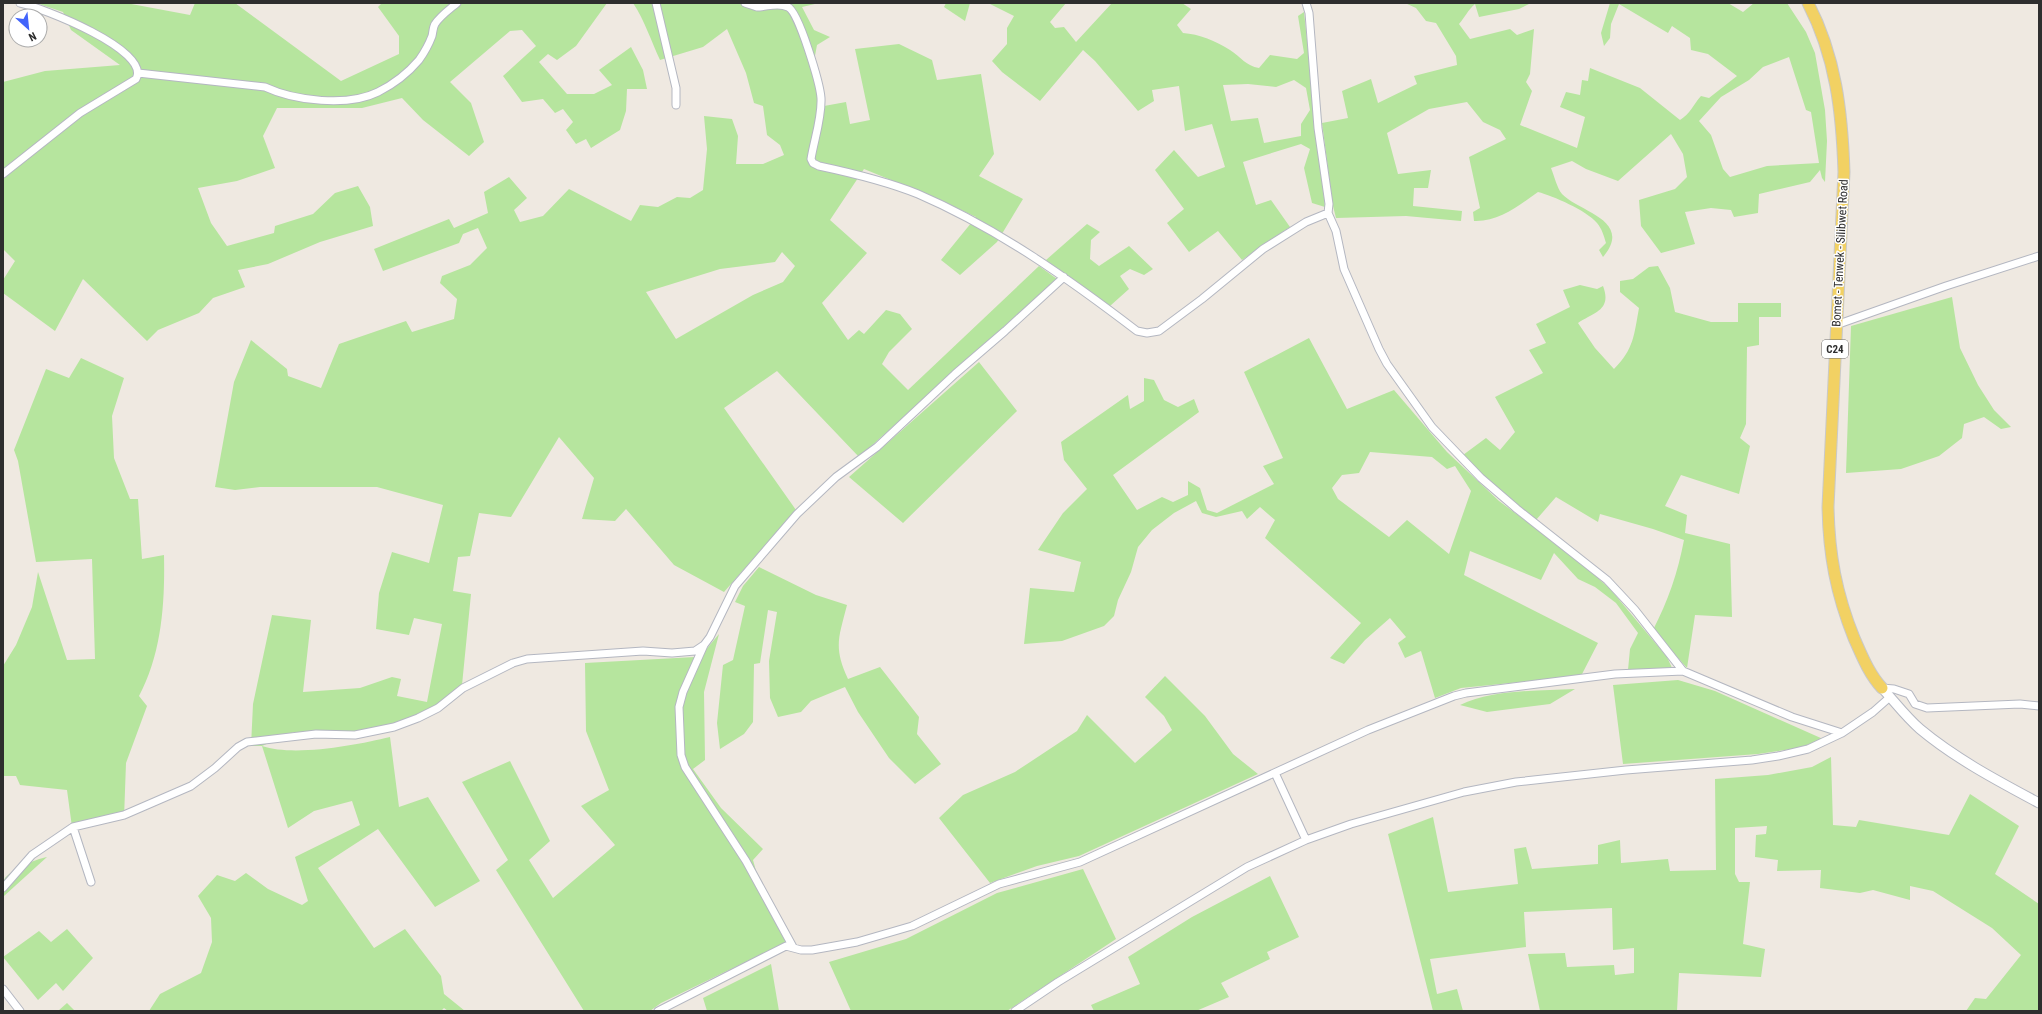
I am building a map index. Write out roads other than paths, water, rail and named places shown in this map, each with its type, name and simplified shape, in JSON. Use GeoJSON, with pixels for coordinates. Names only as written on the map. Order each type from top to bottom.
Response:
{"type":"FeatureCollection","features":[{"type":"Feature","properties":{"kind":"main road","name":"Bomet - Tenwek - Silibwet Road"},"geometry":{"type":"LineString","coordinates":[[1808,3],[1827,46],[1835,73],[1843,129],[1844,172],[1828,507],[1829,542],[1834,580],[1842,607],[1864,663],[1886,693]]}},
{"type":"Feature","properties":{"kind":"main road","name":"C24"},"geometry":{"type":"LineString","coordinates":[[1886,693],[1919,728],[1947,749],[1978,769],[2039,803]]}},
{"type":"Feature","properties":{"kind":"street"},"geometry":{"type":"LineString","coordinates":[[3,174],[80,113],[136,79],[138,74],[136,67],[126,54],[108,40],[58,16],[20,3]]}},
{"type":"Feature","properties":{"kind":"street"},"geometry":{"type":"LineString","coordinates":[[138,74],[265,87],[283,95],[327,101],[377,93],[406,73],[420,58],[432,35],[434,25],[457,3]]}},
{"type":"Feature","properties":{"kind":"street"},"geometry":{"type":"LineString","coordinates":[[656,3],[676,88],[676,105]]}},
{"type":"Feature","properties":{"kind":"street"},"geometry":{"type":"LineString","coordinates":[[745,3],[756,7],[781,5],[788,7],[800,23],[816,75],[821,98],[811,159],[813,163],[819,166],[856,174],[917,194],[951,209],[999,236],[1064,277],[1137,331],[1147,333],[1159,331],[1202,299],[1263,249],[1306,222],[1328,213]]}},
{"type":"Feature","properties":{"kind":"street"},"geometry":{"type":"LineString","coordinates":[[1306,3],[1309,13],[1318,128],[1329,204],[1328,213],[1336,231],[1349,282],[1379,350],[1387,364],[1432,427],[1466,464],[1517,509],[1607,580],[1635,610],[1683,671]]}},
{"type":"Feature","properties":{"kind":"street"},"geometry":{"type":"LineString","coordinates":[[1836,325],[1946,286],[2039,256]]}},
{"type":"Feature","properties":{"kind":"street"},"geometry":{"type":"LineString","coordinates":[[793,947],[746,861],[684,767],[681,755],[679,707],[683,692],[704,645],[710,637],[736,586],[797,514],[836,477],[877,447],[955,374],[1022,317],[1064,277]]}},
{"type":"Feature","properties":{"kind":"street"},"geometry":{"type":"LineString","coordinates":[[3,888],[32,855],[73,827],[124,815],[190,786],[216,768],[233,750],[247,742],[316,734],[355,735],[394,727],[418,718],[438,708],[463,688],[502,668],[527,659],[643,651],[672,653],[695,650],[704,645]]}},
{"type":"Feature","properties":{"kind":"street"},"geometry":{"type":"LineString","coordinates":[[658,1011],[786,946],[801,950],[812,950],[857,942],[912,926],[999,884],[1080,862],[1368,730],[1454,696],[1616,674],[1683,671],[1792,717],[1842,734]]}},
{"type":"Feature","properties":{"kind":"street"},"geometry":{"type":"LineString","coordinates":[[1015,1011],[1058,982],[1247,867],[1306,840],[1351,824],[1401,809],[1464,792],[1516,782],[1626,770],[1752,760],[1808,749],[1842,734],[1873,712],[1886,693],[1894,689],[1909,694],[1915,704],[1927,708],[2020,704],[2039,706]]}},
{"type":"Feature","properties":{"kind":"street"},"geometry":{"type":"LineString","coordinates":[[1275,773],[1306,840]]}},
{"type":"Feature","properties":{"kind":"street"},"geometry":{"type":"LineString","coordinates":[[73,827],[92,882]]}},
{"type":"Feature","properties":{"kind":"street"},"geometry":{"type":"LineString","coordinates":[[3,989],[20,1011]]}}]}
